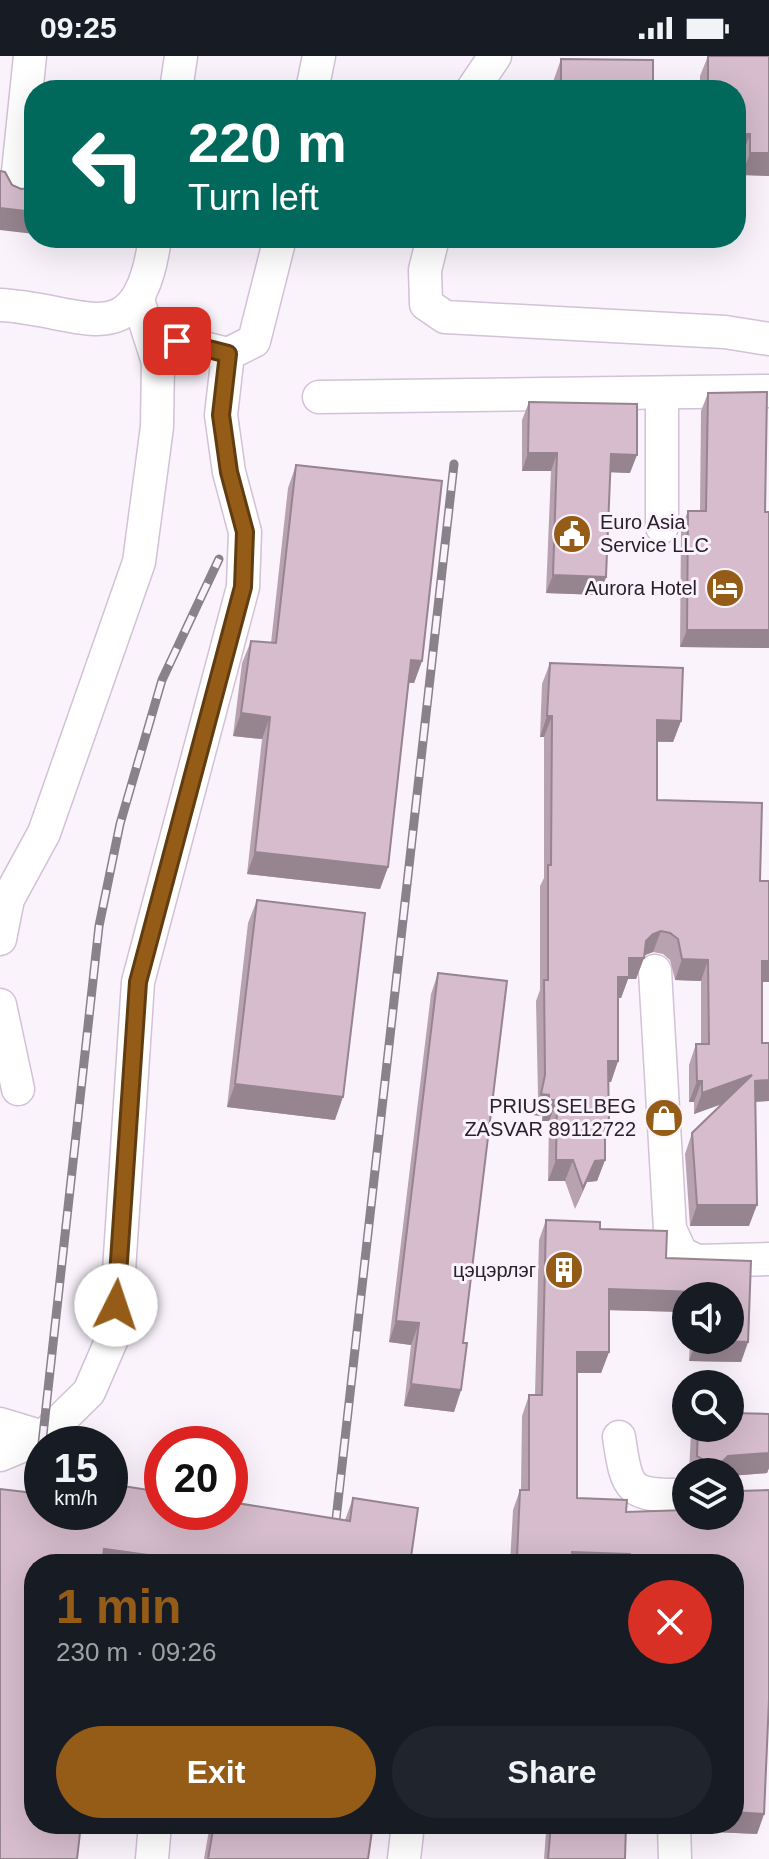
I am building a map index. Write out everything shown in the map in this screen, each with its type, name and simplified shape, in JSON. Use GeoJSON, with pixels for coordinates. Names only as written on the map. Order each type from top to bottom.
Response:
{"type":"FeatureCollection","features":[{"type":"Feature","properties":{"kind":"street"},"geometry":{"type":"LineString","coordinates":[[28,80],[30,56]]}},
{"type":"Feature","properties":{"kind":"street"},"geometry":{"type":"LineString","coordinates":[[177,80],[181,56]]}},
{"type":"Feature","properties":{"kind":"street"},"geometry":{"type":"LineString","coordinates":[[314,80],[319,56]]}},
{"type":"Feature","properties":{"kind":"street"},"geometry":{"type":"LineString","coordinates":[[479,80],[495,56]]}},
{"type":"Feature","properties":{"kind":"street"},"geometry":{"type":"LineString","coordinates":[[16,191],[24,114]]}},
{"type":"Feature","properties":{"kind":"street"},"geometry":{"type":"LineString","coordinates":[[0,305],[22,306],[69,318],[100,319],[125,311],[138,300],[154,248]]}},
{"type":"Feature","properties":{"kind":"street"},"geometry":{"type":"LineString","coordinates":[[151,335],[228,354],[254,341],[277,248]]}},
{"type":"Feature","properties":{"kind":"street"},"geometry":{"type":"LineString","coordinates":[[430,248],[425,270],[426,304],[445,317],[725,332],[769,339]]}},
{"type":"Feature","properties":{"kind":"street"},"geometry":{"type":"LineString","coordinates":[[0,939],[8,899],[44,833],[139,562],[157,427],[158,362],[138,300]]}},
{"type":"Feature","properties":{"kind":"street"},"geometry":{"type":"LineString","coordinates":[[54,1426],[89,1392],[115,1332],[138,982],[243,587],[245,532],[229,472],[221,415],[228,354]]}},
{"type":"Feature","properties":{"kind":"street"},"geometry":{"type":"LineString","coordinates":[[319,397],[769,391]]}},
{"type":"Feature","properties":{"kind":"street"},"geometry":{"type":"LineString","coordinates":[[662,393],[662,527]]}},
{"type":"Feature","properties":{"kind":"street"},"geometry":{"type":"LineString","coordinates":[[655,971],[670,1229],[681,1253],[697,1261],[769,1259]]}},
{"type":"Feature","properties":{"kind":"street"},"geometry":{"type":"LineString","coordinates":[[0,1005],[18,1089]]}},
{"type":"Feature","properties":{"kind":"street"},"geometry":{"type":"LineString","coordinates":[[0,1424],[24,1431]]}},
{"type":"Feature","properties":{"kind":"street"},"geometry":{"type":"LineString","coordinates":[[619,1437],[626,1480],[632,1487],[650,1495],[672,1495]]}},
{"type":"Feature","properties":{"kind":"street"},"geometry":{"type":"LineString","coordinates":[[0,1455],[24,1445]]}},
{"type":"Feature","properties":{"kind":"street"},"geometry":{"type":"LineString","coordinates":[[152,1859],[154,1834]]}},
{"type":"Feature","properties":{"kind":"street"},"geometry":{"type":"LineString","coordinates":[[404,1859],[407,1834]]}},
{"type":"Feature","properties":{"kind":"street"},"geometry":{"type":"LineString","coordinates":[[674,1834],[675,1859]]}},
{"type":"Feature","properties":{"kind":"building"},"geometry":{"type":"Polygon","coordinates":[[[708,56],[769,56],[769,153],[750,153],[750,134],[746,134],[746,80],[708,80],[708,56]]]}},
{"type":"Feature","properties":{"kind":"building"},"geometry":{"type":"Polygon","coordinates":[[[561,59],[653,60],[653,80],[561,80],[561,59]]]}},
{"type":"Feature","properties":{"kind":"building"},"geometry":{"type":"Polygon","coordinates":[[[0,171],[5,172],[12,185],[24,189],[24,211],[0,208],[0,171]]]}},
{"type":"Feature","properties":{"kind":"building"},"geometry":{"type":"Polygon","coordinates":[[[767,392],[765,512],[769,512],[769,630],[687,630],[688,511],[706,511],[708,393],[767,392]]]}},
{"type":"Feature","properties":{"kind":"building"},"geometry":{"type":"Polygon","coordinates":[[[529,402],[637,404],[637,455],[611,454],[606,577],[553,575],[557,453],[528,453],[529,402]]]}},
{"type":"Feature","properties":{"kind":"building"},"geometry":{"type":"Polygon","coordinates":[[[296,465],[442,481],[422,661],[411,660],[388,867],[255,852],[270,717],[241,713],[251,641],[276,643],[296,465]]]}},
{"type":"Feature","properties":{"kind":"building"},"geometry":{"type":"Polygon","coordinates":[[[550,663],[683,668],[681,721],[657,720],[657,800],[762,803],[760,881],[769,881],[769,961],[762,961],[762,1043],[769,1043],[769,1080],[755,1081],[757,1205],[697,1205],[692,1133],[752,1075],[702,1093],[702,1081],[697,1081],[696,1044],[709,1044],[708,960],[682,959],[678,939],[670,933],[661,931],[653,934],[646,941],[644,958],[629,958],[629,977],[618,977],[618,1061],[608,1061],[609,1127],[605,1129],[605,1160],[595,1161],[583,1188],[573,1160],[556,1160],[557,1100],[549,1100],[549,1095],[541,1094],[545,1075],[544,980],[548,980],[548,865],[551,865],[552,716],[547,716],[550,663]]]}},
{"type":"Feature","properties":{"kind":"building"},"geometry":{"type":"Polygon","coordinates":[[[257,900],[365,913],[343,1097],[235,1084],[257,900]]]}},
{"type":"Feature","properties":{"kind":"building"},"geometry":{"type":"Polygon","coordinates":[[[438,973],[507,981],[463,1343],[467,1343],[461,1390],[411,1384],[419,1323],[396,1321],[438,973]]]}},
{"type":"Feature","properties":{"kind":"building"},"geometry":{"type":"Polygon","coordinates":[[[546,1220],[600,1222],[600,1229],[667,1231],[666,1258],[751,1261],[748,1342],[744,1342],[744,1282],[672,1282],[672,1291],[609,1289],[609,1352],[577,1352],[577,1498],[627,1500],[626,1512],[672,1510],[672,1530],[744,1530],[744,1491],[769,1490],[769,1700],[764,1814],[744,1813],[744,1554],[517,1554],[520,1490],[529,1490],[529,1395],[542,1395],[546,1220]]]}},
{"type":"Feature","properties":{"kind":"building"},"geometry":{"type":"Polygon","coordinates":[[[744,1413],[769,1414],[769,1453],[726,1458],[697,1456],[698,1442],[744,1442],[744,1413]]]}},
{"type":"Feature","properties":{"kind":"building"},"geometry":{"type":"Polygon","coordinates":[[[128,1487],[144,1489],[144,1530],[248,1530],[248,1505],[350,1521],[353,1498],[418,1508],[411,1554],[140,1554],[104,1549],[103,1554],[24,1554],[24,1834],[80,1834],[77,1859],[0,1859],[0,1489],[24,1492],[24,1530],[128,1530],[128,1487]]]}},
{"type":"Feature","properties":{"kind":"building"},"geometry":{"type":"Polygon","coordinates":[[[212,1834],[372,1834],[368,1859],[208,1859],[212,1834]]]}},
{"type":"Feature","properties":{"kind":"building"},"geometry":{"type":"Polygon","coordinates":[[[550,1834],[626,1834],[625,1859],[548,1859],[550,1834]]]}},
{"type":"Feature","properties":{"kind":"railway"},"geometry":{"type":"LineString","coordinates":[[332,1554],[454,464]]}},
{"type":"Feature","properties":{"kind":"railway"},"geometry":{"type":"LineString","coordinates":[[44,1426],[99,926],[120,824],[162,680],[219,559]]}},
{"type":"Feature","properties":{"kind":"place","name":"Euro Asia Service LLC"},"geometry":{"type":"Point","coordinates":[572,534]}},
{"type":"Feature","properties":{"kind":"place","name":"Aurora Hotel"},"geometry":{"type":"Point","coordinates":[725,588]}},
{"type":"Feature","properties":{"kind":"place","name":"PRIUS SELBEG ZASVAR 89112722"},"geometry":{"type":"Point","coordinates":[664,1118]}},
{"type":"Feature","properties":{"kind":"place","name":"цэцэрлэг"},"geometry":{"type":"Point","coordinates":[564,1270]}},
{"type":"Feature","properties":{"kind":"route"},"geometry":{"type":"LineString","coordinates":[[116,1305],[138,982],[243,587],[245,532],[229,472],[221,415],[228,354],[177,341]]}}]}
